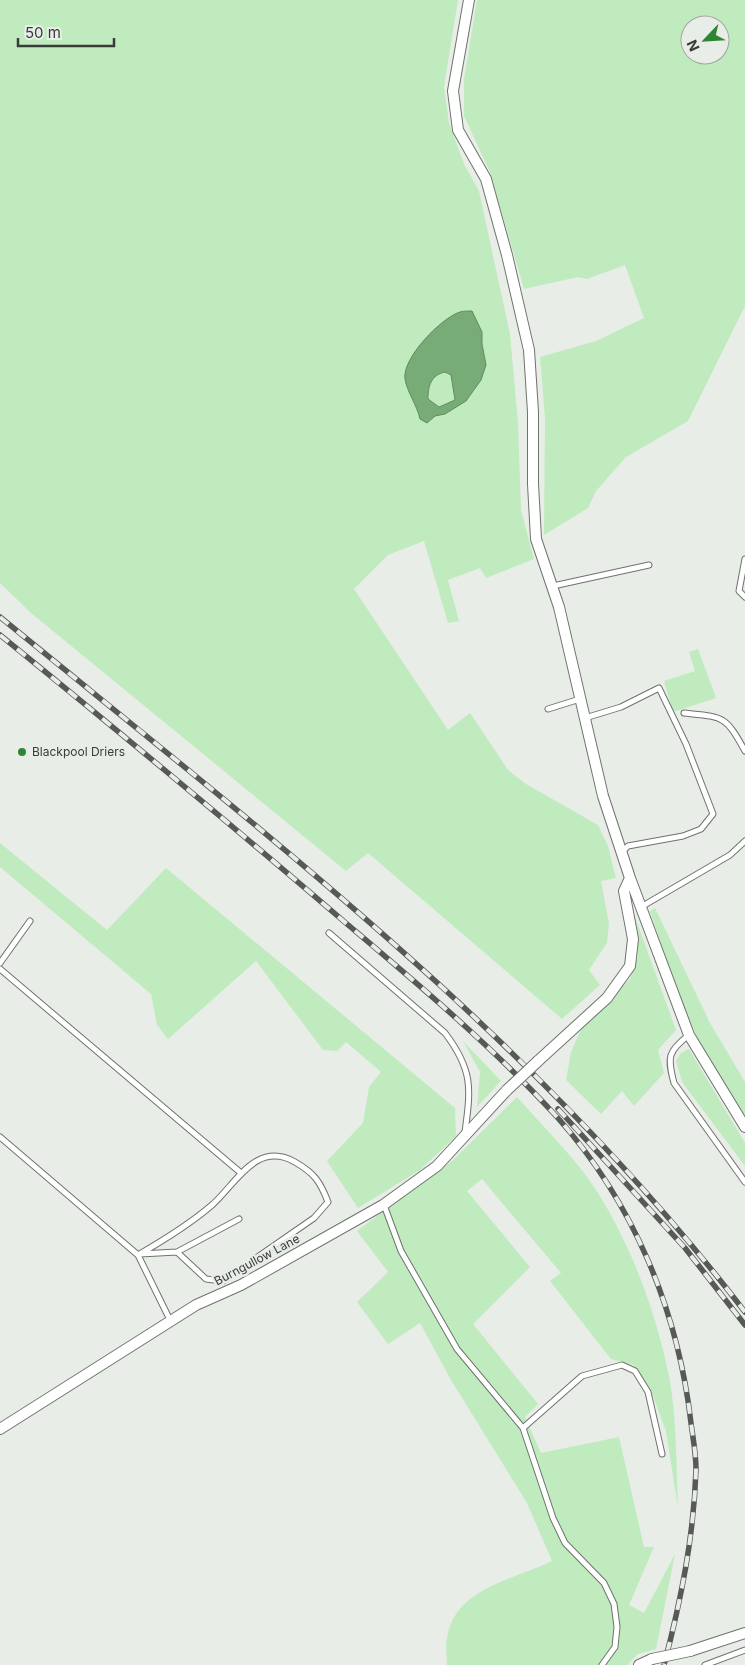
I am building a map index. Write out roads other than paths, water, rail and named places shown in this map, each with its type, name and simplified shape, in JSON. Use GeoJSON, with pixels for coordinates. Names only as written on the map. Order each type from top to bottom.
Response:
{"type":"FeatureCollection","features":[{"type":"Feature","properties":{"kind":"street"},"geometry":{"type":"LineString","coordinates":[[469,0],[453,90],[458,130],[486,179],[507,255],[528,350],[533,412],[533,484],[536,539],[553,586],[603,796],[630,878],[689,1035],[745,1127]]}},
{"type":"Feature","properties":{"kind":"street","name":"Burngullow Lane"},"geometry":{"type":"LineString","coordinates":[[0,1429],[196,1305],[241,1285],[383,1205],[437,1166],[507,1090],[606,998],[630,966],[633,939],[624,891],[630,878]]}},
{"type":"Feature","properties":{"kind":"street"},"geometry":{"type":"LineString","coordinates":[[639,1665],[652,1659],[690,1651],[745,1633]]}},
{"type":"Feature","properties":{"kind":"lane"},"geometry":{"type":"LineString","coordinates":[[745,559],[739,591],[745,597]]}},
{"type":"Feature","properties":{"kind":"lane"},"geometry":{"type":"LineString","coordinates":[[553,586],[649,564]]}},
{"type":"Feature","properties":{"kind":"lane"},"geometry":{"type":"LineString","coordinates":[[585,718],[621,707],[659,688],[686,744],[713,814],[700,828],[683,836],[628,846],[622,852]]}},
{"type":"Feature","properties":{"kind":"lane"},"geometry":{"type":"LineString","coordinates":[[548,709],[580,699]]}},
{"type":"Feature","properties":{"kind":"lane"},"geometry":{"type":"LineString","coordinates":[[684,713],[720,717],[731,725],[745,751]]}},
{"type":"Feature","properties":{"kind":"lane"},"geometry":{"type":"LineString","coordinates":[[641,906],[730,856],[745,840]]}},
{"type":"Feature","properties":{"kind":"lane"},"geometry":{"type":"LineString","coordinates":[[0,963],[30,921]]}},
{"type":"Feature","properties":{"kind":"lane"},"geometry":{"type":"LineString","coordinates":[[329,933],[445,1033],[460,1052],[468,1075],[469,1104],[465,1136]]}},
{"type":"Feature","properties":{"kind":"lane"},"geometry":{"type":"LineString","coordinates":[[0,969],[241,1172]]}},
{"type":"Feature","properties":{"kind":"lane"},"geometry":{"type":"LineString","coordinates":[[689,1035],[676,1045],[670,1053],[670,1067],[674,1083],[745,1182]]}},
{"type":"Feature","properties":{"kind":"lane"},"geometry":{"type":"LineString","coordinates":[[0,1137],[138,1254],[171,1322]]}},
{"type":"Feature","properties":{"kind":"lane"},"geometry":{"type":"LineString","coordinates":[[138,1254],[179,1231],[213,1204],[241,1172],[273,1154],[290,1159],[311,1172],[322,1188],[328,1202],[314,1218],[223,1281],[206,1279],[177,1252]]}},
{"type":"Feature","properties":{"kind":"lane"},"geometry":{"type":"LineString","coordinates":[[383,1205],[400,1251],[457,1349],[524,1428],[557,1526],[566,1543],[604,1583],[614,1604],[618,1627],[615,1647],[602,1665]]}},
{"type":"Feature","properties":{"kind":"lane"},"geometry":{"type":"LineString","coordinates":[[138,1254],[177,1252],[239,1219]]}},
{"type":"Feature","properties":{"kind":"lane"},"geometry":{"type":"LineString","coordinates":[[524,1428],[582,1376],[622,1365],[635,1371],[648,1392],[662,1454]]}},
{"type":"Feature","properties":{"kind":"lane"},"geometry":{"type":"LineString","coordinates":[[705,1665],[745,1650]]}},
{"type":"Feature","properties":{"kind":"railway"},"geometry":{"type":"LineString","coordinates":[[0,617],[296,860],[393,943],[487,1029],[578,1119],[664,1213],[745,1312]]}},
{"type":"Feature","properties":{"kind":"railway"},"geometry":{"type":"LineString","coordinates":[[0,635],[218,815],[455,1017],[533,1091],[557,1117],[584,1150],[608,1185],[629,1221],[648,1260],[663,1299],[685,1381],[695,1452],[696,1469],[693,1519],[681,1592],[664,1665]]}},
{"type":"Feature","properties":{"kind":"railway"},"geometry":{"type":"LineString","coordinates":[[558,1109],[685,1248],[745,1325]]}},
{"type":"Feature","properties":{"kind":"place","name":"Blackpool Driers"},"geometry":{"type":"Point","coordinates":[22,752]}}]}
